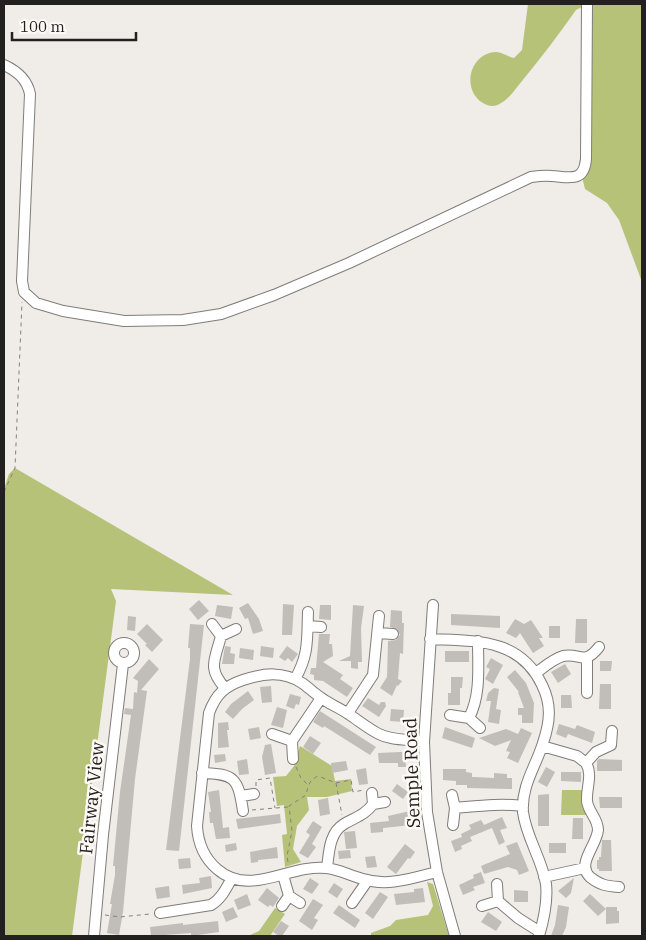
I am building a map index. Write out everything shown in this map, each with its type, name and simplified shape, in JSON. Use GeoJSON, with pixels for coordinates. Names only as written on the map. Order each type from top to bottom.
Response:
{"type":"FeatureCollection","features":[{"type":"Feature","properties":{"kind":"street"},"geometry":{"type":"LineString","coordinates":[[4,65],[21,76],[28,86],[30,94],[23,289],[32,300],[63,311],[124,320],[183,320],[221,314],[274,295],[349,263],[531,178],[550,176],[572,178],[580,176],[584,170],[586,159],[587,4]]}},
{"type":"Feature","properties":{"kind":"street","name":"Semple Road"},"geometry":{"type":"LineString","coordinates":[[433,605],[424,742],[427,812],[437,872],[455,936]]}},
{"type":"Feature","properties":{"kind":"street"},"geometry":{"type":"LineString","coordinates":[[294,679],[302,667],[306,653],[308,612]]}},
{"type":"Feature","properties":{"kind":"street"},"geometry":{"type":"LineString","coordinates":[[348,713],[373,675],[379,616]]}},
{"type":"Feature","properties":{"kind":"street"},"geometry":{"type":"LineString","coordinates":[[212,624],[221,636]]}},
{"type":"Feature","properties":{"kind":"street"},"geometry":{"type":"LineString","coordinates":[[308,626],[321,627]]}},
{"type":"Feature","properties":{"kind":"street"},"geometry":{"type":"LineString","coordinates":[[225,688],[216,678],[213,670],[221,636],[236,628]]}},
{"type":"Feature","properties":{"kind":"street"},"geometry":{"type":"LineString","coordinates":[[378,633],[394,634]]}},
{"type":"Feature","properties":{"kind":"street"},"geometry":{"type":"LineString","coordinates":[[430,639],[478,641],[494,644],[508,650],[522,658],[536,673],[548,701],[550,713],[549,726],[526,782],[523,806],[526,826],[544,877],[546,903],[539,934],[498,901],[497,884]]}},
{"type":"Feature","properties":{"kind":"street"},"geometry":{"type":"LineString","coordinates":[[469,718],[475,706],[478,641]]}},
{"type":"Feature","properties":{"kind":"street"},"geometry":{"type":"LineString","coordinates":[[536,673],[562,656],[587,657],[592,655],[599,647]]}},
{"type":"Feature","properties":{"kind":"street"},"geometry":{"type":"LineString","coordinates":[[587,657],[588,693]]}},
{"type":"Feature","properties":{"kind":"street","name":"Fairway View"},"geometry":{"type":"LineString","coordinates":[[94,936],[104,825],[123,664]]}},
{"type":"Feature","properties":{"kind":"street"},"geometry":{"type":"LineString","coordinates":[[424,742],[396,739],[379,734],[321,698],[302,683],[276,673],[254,676],[225,688],[213,702],[209,713],[197,826],[198,840],[208,862],[220,872],[232,878],[253,881],[312,868],[327,868],[381,883],[402,881],[437,872]]}},
{"type":"Feature","properties":{"kind":"street"},"geometry":{"type":"LineString","coordinates":[[293,759],[292,741],[321,698]]}},
{"type":"Feature","properties":{"kind":"street"},"geometry":{"type":"LineString","coordinates":[[450,715],[469,718],[480,728]]}},
{"type":"Feature","properties":{"kind":"street"},"geometry":{"type":"LineString","coordinates":[[586,763],[596,752],[611,745],[612,732]]}},
{"type":"Feature","properties":{"kind":"street"},"geometry":{"type":"LineString","coordinates":[[272,734],[292,741]]}},
{"type":"Feature","properties":{"kind":"street"},"geometry":{"type":"LineString","coordinates":[[542,746],[577,756],[586,763],[590,775],[588,807],[595,817],[598,828],[596,840],[587,857],[585,868],[587,874],[601,886],[619,887]]}},
{"type":"Feature","properties":{"kind":"street"},"geometry":{"type":"LineString","coordinates":[[202,773],[220,773],[229,776],[238,788],[243,811]]}},
{"type":"Feature","properties":{"kind":"street"},"geometry":{"type":"LineString","coordinates":[[241,796],[254,794]]}},
{"type":"Feature","properties":{"kind":"street"},"geometry":{"type":"LineString","coordinates":[[327,868],[331,840],[342,825],[362,816],[368,811],[371,795],[385,802]]}},
{"type":"Feature","properties":{"kind":"street"},"geometry":{"type":"LineString","coordinates":[[452,795],[455,808],[453,825]]}},
{"type":"Feature","properties":{"kind":"street"},"geometry":{"type":"LineString","coordinates":[[455,808],[486,804],[523,806]]}},
{"type":"Feature","properties":{"kind":"street"},"geometry":{"type":"LineString","coordinates":[[544,877],[585,868]]}},
{"type":"Feature","properties":{"kind":"street"},"geometry":{"type":"LineString","coordinates":[[282,906],[289,896],[286,874]]}},
{"type":"Feature","properties":{"kind":"street"},"geometry":{"type":"LineString","coordinates":[[160,913],[178,905],[211,905],[217,902],[232,878]]}},
{"type":"Feature","properties":{"kind":"street"},"geometry":{"type":"LineString","coordinates":[[352,903],[368,880]]}},
{"type":"Feature","properties":{"kind":"street"},"geometry":{"type":"LineString","coordinates":[[289,896],[300,903]]}},
{"type":"Feature","properties":{"kind":"street"},"geometry":{"type":"LineString","coordinates":[[482,906],[498,901]]}},
{"type":"Feature","properties":{"kind":"path"},"geometry":{"type":"LineString","coordinates":[[4,492],[15,468],[23,289]]}},
{"type":"Feature","properties":{"kind":"path"},"geometry":{"type":"LineString","coordinates":[[293,759],[301,778],[308,785]]}},
{"type":"Feature","properties":{"kind":"path"},"geometry":{"type":"LineString","coordinates":[[243,811],[289,806],[306,795],[308,785],[312,779],[318,776],[336,783],[352,780],[353,792],[371,795]]}},
{"type":"Feature","properties":{"kind":"path"},"geometry":{"type":"LineString","coordinates":[[254,794],[256,793],[256,780],[270,778],[275,808]]}},
{"type":"Feature","properties":{"kind":"path"},"geometry":{"type":"LineString","coordinates":[[336,783],[342,825]]}},
{"type":"Feature","properties":{"kind":"path"},"geometry":{"type":"LineString","coordinates":[[286,874],[292,831],[289,806]]}},
{"type":"Feature","properties":{"kind":"path"},"geometry":{"type":"LineString","coordinates":[[97,914],[120,917],[160,913]]}},
{"type":"Feature","properties":{"kind":"green space"},"geometry":{"type":"Polygon","coordinates":[[[528,4],[642,4],[642,282],[619,220],[607,203],[585,189],[579,165],[583,138],[582,7],[576,10],[536,64],[513,93],[504,101],[489,106],[478,100],[473,92],[471,75],[479,59],[486,54],[496,52],[514,58],[522,50],[528,4]]]}},
{"type":"Feature","properties":{"kind":"green space"},"geometry":{"type":"Polygon","coordinates":[[[15,468],[233,595],[111,589],[116,601],[72,936],[4,936],[4,489],[9,474],[15,468]]]}},
{"type":"Feature","properties":{"kind":"green space"},"geometry":{"type":"Polygon","coordinates":[[[300,746],[332,766],[335,781],[351,779],[352,791],[327,797],[307,797],[309,810],[297,826],[293,849],[301,862],[285,867],[282,835],[287,834],[284,805],[277,806],[273,777],[286,776],[294,766],[300,746]]]}},
{"type":"Feature","properties":{"kind":"green space"},"geometry":{"type":"Polygon","coordinates":[[[562,790],[582,790],[582,801],[589,815],[561,815],[562,790]]]}},
{"type":"Feature","properties":{"kind":"green space"},"geometry":{"type":"Polygon","coordinates":[[[427,882],[433,884],[449,936],[371,936],[371,933],[390,926],[396,920],[428,915],[433,906],[427,882]]]}},
{"type":"Feature","properties":{"kind":"green space"},"geometry":{"type":"Polygon","coordinates":[[[275,908],[285,914],[270,936],[248,936],[259,931],[275,908]]]}},
{"type":"Feature","properties":{"kind":"building"},"geometry":{"type":"Polygon","coordinates":[[[199,600],[209,611],[198,620],[189,609],[199,600]]]}},
{"type":"Feature","properties":{"kind":"building"},"geometry":{"type":"Polygon","coordinates":[[[248,603],[259,619],[263,631],[253,634],[248,618],[245,619],[239,608],[248,603]]]}},
{"type":"Feature","properties":{"kind":"building"},"geometry":{"type":"Polygon","coordinates":[[[283,604],[294,605],[292,635],[282,635],[283,604]]]}},
{"type":"Feature","properties":{"kind":"building"},"geometry":{"type":"Polygon","coordinates":[[[217,605],[233,607],[231,619],[215,616],[217,605]]]}},
{"type":"Feature","properties":{"kind":"building"},"geometry":{"type":"Polygon","coordinates":[[[320,605],[331,605],[331,620],[319,619],[320,605]]]}},
{"type":"Feature","properties":{"kind":"building"},"geometry":{"type":"Polygon","coordinates":[[[353,605],[364,606],[361,628],[362,662],[358,662],[358,669],[351,668],[351,661],[339,661],[350,656],[353,605]]]}},
{"type":"Feature","properties":{"kind":"building"},"geometry":{"type":"Polygon","coordinates":[[[391,610],[402,611],[402,623],[404,623],[403,654],[400,653],[398,679],[402,681],[397,685],[392,696],[380,688],[387,677],[388,641],[396,640],[400,635],[397,629],[390,627],[391,610]]]}},
{"type":"Feature","properties":{"kind":"building"},"geometry":{"type":"Polygon","coordinates":[[[451,614],[500,616],[500,628],[451,625],[451,614]]]}},
{"type":"Feature","properties":{"kind":"building"},"geometry":{"type":"Polygon","coordinates":[[[128,616],[136,617],[135,631],[127,630],[128,616]]]}},
{"type":"Feature","properties":{"kind":"building"},"geometry":{"type":"Polygon","coordinates":[[[515,619],[524,624],[531,620],[543,638],[539,638],[544,646],[533,653],[520,633],[516,638],[506,633],[515,619]]]}},
{"type":"Feature","properties":{"kind":"building"},"geometry":{"type":"Polygon","coordinates":[[[576,619],[587,619],[587,643],[575,643],[576,619]]]}},
{"type":"Feature","properties":{"kind":"building"},"geometry":{"type":"Polygon","coordinates":[[[147,624],[163,640],[152,652],[137,634],[147,624]]]}},
{"type":"Feature","properties":{"kind":"building"},"geometry":{"type":"Polygon","coordinates":[[[190,624],[204,625],[179,851],[166,850],[190,659],[190,648],[188,648],[190,624]]]}},
{"type":"Feature","properties":{"kind":"building"},"geometry":{"type":"Polygon","coordinates":[[[549,626],[560,626],[560,638],[549,638],[549,626]]]}},
{"type":"Feature","properties":{"kind":"building"},"geometry":{"type":"Polygon","coordinates":[[[319,634],[330,634],[329,644],[332,644],[333,656],[323,662],[343,675],[340,679],[353,688],[347,697],[323,681],[314,680],[314,675],[310,674],[311,668],[316,668],[319,634]]]}},
{"type":"Feature","properties":{"kind":"building"},"geometry":{"type":"Polygon","coordinates":[[[225,646],[231,647],[230,653],[235,654],[234,664],[222,664],[225,646]]]}},
{"type":"Feature","properties":{"kind":"building"},"geometry":{"type":"Polygon","coordinates":[[[261,646],[274,648],[273,658],[260,656],[261,646]]]}},
{"type":"Feature","properties":{"kind":"building"},"geometry":{"type":"Polygon","coordinates":[[[287,646],[298,654],[292,662],[288,658],[285,661],[279,657],[287,646]]]}},
{"type":"Feature","properties":{"kind":"building"},"geometry":{"type":"Polygon","coordinates":[[[240,648],[254,650],[253,660],[239,658],[240,648]]]}},
{"type":"Feature","properties":{"kind":"building"},"geometry":{"type":"Polygon","coordinates":[[[445,651],[469,651],[469,662],[445,662],[445,651]]]}},
{"type":"Feature","properties":{"kind":"building"},"geometry":{"type":"Polygon","coordinates":[[[491,658],[503,665],[493,684],[485,679],[490,669],[486,667],[491,658]]]}},
{"type":"Feature","properties":{"kind":"building"},"geometry":{"type":"Polygon","coordinates":[[[149,659],[159,669],[141,690],[147,691],[135,779],[123,912],[119,935],[107,933],[115,875],[115,866],[113,866],[120,792],[131,715],[124,714],[125,708],[133,709],[134,692],[137,693],[138,681],[133,678],[149,659]]]}},
{"type":"Feature","properties":{"kind":"building"},"geometry":{"type":"Polygon","coordinates":[[[600,661],[612,661],[611,671],[600,671],[600,661]]]}},
{"type":"Feature","properties":{"kind":"building"},"geometry":{"type":"Polygon","coordinates":[[[565,664],[571,674],[558,683],[551,672],[565,664]]]}},
{"type":"Feature","properties":{"kind":"building"},"geometry":{"type":"Polygon","coordinates":[[[515,670],[526,683],[534,703],[533,723],[522,723],[522,715],[518,715],[518,708],[524,708],[519,692],[507,677],[515,670]]]}},
{"type":"Feature","properties":{"kind":"building"},"geometry":{"type":"Polygon","coordinates":[[[451,677],[463,677],[462,688],[460,688],[460,705],[448,705],[448,693],[451,693],[451,677]]]}},
{"type":"Feature","properties":{"kind":"building"},"geometry":{"type":"Polygon","coordinates":[[[600,684],[611,684],[611,709],[599,709],[600,684]]]}},
{"type":"Feature","properties":{"kind":"building"},"geometry":{"type":"Polygon","coordinates":[[[271,686],[272,702],[262,703],[260,687],[271,686]]]}},
{"type":"Feature","properties":{"kind":"building"},"geometry":{"type":"Polygon","coordinates":[[[494,688],[499,689],[496,709],[501,710],[499,724],[488,722],[491,701],[486,701],[488,693],[494,688]]]}},
{"type":"Feature","properties":{"kind":"building"},"geometry":{"type":"Polygon","coordinates":[[[248,691],[254,700],[233,719],[225,712],[231,704],[248,691]]]}},
{"type":"Feature","properties":{"kind":"building"},"geometry":{"type":"Polygon","coordinates":[[[290,694],[301,697],[299,705],[296,704],[294,709],[286,706],[290,694]]]}},
{"type":"Feature","properties":{"kind":"building"},"geometry":{"type":"Polygon","coordinates":[[[561,695],[571,695],[572,708],[561,708],[561,695]]]}},
{"type":"Feature","properties":{"kind":"building"},"geometry":{"type":"Polygon","coordinates":[[[368,698],[379,705],[381,702],[385,702],[386,706],[379,717],[362,706],[368,698]]]}},
{"type":"Feature","properties":{"kind":"building"},"geometry":{"type":"Polygon","coordinates":[[[277,707],[287,710],[283,728],[271,725],[277,707]]]}},
{"type":"Feature","properties":{"kind":"building"},"geometry":{"type":"Polygon","coordinates":[[[391,709],[404,710],[403,722],[390,721],[391,709]]]}},
{"type":"Feature","properties":{"kind":"building"},"geometry":{"type":"Polygon","coordinates":[[[320,711],[376,747],[370,755],[324,726],[323,728],[313,722],[320,711]]]}},
{"type":"Feature","properties":{"kind":"building"},"geometry":{"type":"Polygon","coordinates":[[[228,722],[229,747],[218,748],[218,723],[228,722]]]}},
{"type":"Feature","properties":{"kind":"building"},"geometry":{"type":"Polygon","coordinates":[[[559,724],[575,729],[577,725],[595,732],[592,743],[568,734],[566,738],[556,734],[559,724]]]}},
{"type":"Feature","properties":{"kind":"building"},"geometry":{"type":"Polygon","coordinates":[[[259,727],[261,738],[250,740],[248,729],[259,727]]]}},
{"type":"Feature","properties":{"kind":"building"},"geometry":{"type":"Polygon","coordinates":[[[445,727],[475,738],[472,748],[442,738],[445,727]]]}},
{"type":"Feature","properties":{"kind":"building"},"geometry":{"type":"Polygon","coordinates":[[[521,728],[532,733],[518,763],[507,758],[510,752],[506,751],[511,740],[495,746],[479,738],[506,729],[518,734],[521,728]]]}},
{"type":"Feature","properties":{"kind":"building"},"geometry":{"type":"Polygon","coordinates":[[[310,736],[321,743],[313,754],[303,747],[310,736]]]}},
{"type":"Feature","properties":{"kind":"building"},"geometry":{"type":"Polygon","coordinates":[[[271,744],[276,773],[265,775],[262,757],[265,745],[271,744]]]}},
{"type":"Feature","properties":{"kind":"building"},"geometry":{"type":"Polygon","coordinates":[[[405,752],[406,767],[398,767],[398,763],[379,763],[378,753],[405,752]]]}},
{"type":"Feature","properties":{"kind":"building"},"geometry":{"type":"Polygon","coordinates":[[[225,754],[226,761],[215,763],[214,755],[225,754]]]}},
{"type":"Feature","properties":{"kind":"building"},"geometry":{"type":"Polygon","coordinates":[[[247,759],[249,774],[239,775],[237,761],[247,759]]]}},
{"type":"Feature","properties":{"kind":"building"},"geometry":{"type":"Polygon","coordinates":[[[599,759],[622,760],[622,771],[597,771],[597,761],[599,759]]]}},
{"type":"Feature","properties":{"kind":"building"},"geometry":{"type":"Polygon","coordinates":[[[346,761],[348,770],[332,773],[331,763],[346,761]]]}},
{"type":"Feature","properties":{"kind":"building"},"geometry":{"type":"Polygon","coordinates":[[[546,767],[555,772],[547,787],[538,782],[546,767]]]}},
{"type":"Feature","properties":{"kind":"building"},"geometry":{"type":"Polygon","coordinates":[[[366,768],[368,784],[359,785],[356,770],[366,768]]]}},
{"type":"Feature","properties":{"kind":"building"},"geometry":{"type":"Polygon","coordinates":[[[443,769],[466,769],[466,772],[472,773],[472,777],[494,778],[494,773],[507,774],[507,778],[512,778],[512,789],[467,788],[467,785],[456,785],[456,781],[443,780],[443,769]]]}},
{"type":"Feature","properties":{"kind":"building"},"geometry":{"type":"Polygon","coordinates":[[[561,772],[581,772],[581,782],[561,781],[561,772]]]}},
{"type":"Feature","properties":{"kind":"building"},"geometry":{"type":"Polygon","coordinates":[[[397,784],[408,792],[403,799],[392,791],[397,784]]]}},
{"type":"Feature","properties":{"kind":"building"},"geometry":{"type":"Polygon","coordinates":[[[219,790],[223,828],[229,827],[230,838],[216,839],[213,823],[210,823],[209,812],[211,812],[208,792],[219,790]]]}},
{"type":"Feature","properties":{"kind":"building"},"geometry":{"type":"Polygon","coordinates":[[[549,794],[549,826],[538,826],[538,795],[549,794]]]}},
{"type":"Feature","properties":{"kind":"building"},"geometry":{"type":"Polygon","coordinates":[[[599,797],[622,797],[622,808],[600,808],[599,797]]]}},
{"type":"Feature","properties":{"kind":"building"},"geometry":{"type":"Polygon","coordinates":[[[328,798],[330,814],[320,816],[318,800],[328,798]]]}},
{"type":"Feature","properties":{"kind":"building"},"geometry":{"type":"Polygon","coordinates":[[[410,811],[412,825],[383,828],[383,832],[371,833],[370,823],[389,821],[388,816],[410,811]]]}},
{"type":"Feature","properties":{"kind":"building"},"geometry":{"type":"Polygon","coordinates":[[[280,814],[281,823],[238,829],[236,819],[280,814]]]}},
{"type":"Feature","properties":{"kind":"building"},"geometry":{"type":"Polygon","coordinates":[[[502,817],[507,828],[500,830],[505,842],[499,845],[492,828],[470,837],[472,841],[461,846],[462,849],[455,852],[451,841],[462,837],[461,834],[471,829],[469,825],[481,820],[484,825],[502,817]]]}},
{"type":"Feature","properties":{"kind":"building"},"geometry":{"type":"Polygon","coordinates":[[[573,818],[583,818],[583,839],[572,839],[573,818]]]}},
{"type":"Feature","properties":{"kind":"building"},"geometry":{"type":"Polygon","coordinates":[[[313,821],[322,827],[312,844],[316,847],[308,858],[299,853],[310,835],[306,832],[313,821]]]}},
{"type":"Feature","properties":{"kind":"building"},"geometry":{"type":"Polygon","coordinates":[[[355,831],[357,848],[346,849],[344,832],[355,831]]]}},
{"type":"Feature","properties":{"kind":"building"},"geometry":{"type":"Polygon","coordinates":[[[602,840],[611,840],[612,871],[599,871],[597,869],[597,860],[601,857],[602,840]]]}},
{"type":"Feature","properties":{"kind":"building"},"geometry":{"type":"Polygon","coordinates":[[[517,842],[529,871],[519,875],[517,870],[508,867],[484,874],[481,866],[510,854],[506,846],[517,842]]]}},
{"type":"Feature","properties":{"kind":"building"},"geometry":{"type":"Polygon","coordinates":[[[236,843],[237,850],[226,852],[225,845],[236,843]]]}},
{"type":"Feature","properties":{"kind":"building"},"geometry":{"type":"Polygon","coordinates":[[[549,843],[566,843],[566,853],[549,853],[549,843]]]}},
{"type":"Feature","properties":{"kind":"building"},"geometry":{"type":"Polygon","coordinates":[[[405,844],[415,852],[396,874],[387,867],[405,844]]]}},
{"type":"Feature","properties":{"kind":"building"},"geometry":{"type":"Polygon","coordinates":[[[277,847],[278,858],[258,860],[258,862],[251,863],[250,852],[277,847]]]}},
{"type":"Feature","properties":{"kind":"building"},"geometry":{"type":"Polygon","coordinates":[[[350,850],[351,858],[339,859],[338,851],[350,850]]]}},
{"type":"Feature","properties":{"kind":"building"},"geometry":{"type":"Polygon","coordinates":[[[375,856],[377,867],[367,868],[365,857],[375,856]]]}},
{"type":"Feature","properties":{"kind":"building"},"geometry":{"type":"Polygon","coordinates":[[[190,858],[191,868],[179,869],[178,859],[190,858]]]}},
{"type":"Feature","properties":{"kind":"building"},"geometry":{"type":"Polygon","coordinates":[[[481,872],[485,883],[473,887],[475,890],[463,895],[459,885],[474,878],[473,875],[481,872]]]}},
{"type":"Feature","properties":{"kind":"building"},"geometry":{"type":"Polygon","coordinates":[[[211,876],[212,888],[183,894],[182,885],[200,883],[199,878],[211,876]]]}},
{"type":"Feature","properties":{"kind":"building"},"geometry":{"type":"Polygon","coordinates":[[[310,878],[319,884],[312,894],[303,889],[310,878]]]}},
{"type":"Feature","properties":{"kind":"building"},"geometry":{"type":"Polygon","coordinates":[[[574,878],[571,893],[566,898],[558,891],[574,878]]]}},
{"type":"Feature","properties":{"kind":"building"},"geometry":{"type":"Polygon","coordinates":[[[334,883],[343,889],[337,898],[328,892],[334,883]]]}},
{"type":"Feature","properties":{"kind":"building"},"geometry":{"type":"Polygon","coordinates":[[[169,886],[170,897],[157,899],[155,888],[169,886]]]}},
{"type":"Feature","properties":{"kind":"building"},"geometry":{"type":"Polygon","coordinates":[[[267,888],[279,898],[273,907],[270,905],[268,907],[258,900],[267,888]]]}},
{"type":"Feature","properties":{"kind":"building"},"geometry":{"type":"Polygon","coordinates":[[[423,888],[425,902],[396,905],[394,894],[414,892],[414,889],[423,888]]]}},
{"type":"Feature","properties":{"kind":"building"},"geometry":{"type":"Polygon","coordinates":[[[514,890],[528,891],[528,902],[514,902],[514,890]]]}},
{"type":"Feature","properties":{"kind":"building"},"geometry":{"type":"Polygon","coordinates":[[[380,892],[388,897],[373,919],[365,913],[380,892]]]}},
{"type":"Feature","properties":{"kind":"building"},"geometry":{"type":"Polygon","coordinates":[[[247,894],[251,905],[238,910],[234,900],[247,894]]]}},
{"type":"Feature","properties":{"kind":"building"},"geometry":{"type":"Polygon","coordinates":[[[590,894],[606,909],[598,916],[583,901],[590,894]]]}},
{"type":"Feature","properties":{"kind":"building"},"geometry":{"type":"Polygon","coordinates":[[[313,899],[323,905],[314,918],[318,920],[312,930],[299,921],[313,899]]]}},
{"type":"Feature","properties":{"kind":"building"},"geometry":{"type":"Polygon","coordinates":[[[339,905],[360,920],[355,928],[333,913],[339,905]]]}},
{"type":"Feature","properties":{"kind":"building"},"geometry":{"type":"Polygon","coordinates":[[[558,905],[569,907],[566,927],[562,936],[551,936],[555,925],[558,905]]]}},
{"type":"Feature","properties":{"kind":"building"},"geometry":{"type":"Polygon","coordinates":[[[233,907],[238,917],[226,922],[222,912],[233,907]]]}},
{"type":"Feature","properties":{"kind":"building"},"geometry":{"type":"Polygon","coordinates":[[[606,907],[617,907],[619,923],[606,924],[606,907]]]}},
{"type":"Feature","properties":{"kind":"building"},"geometry":{"type":"Polygon","coordinates":[[[488,912],[502,922],[496,931],[481,922],[488,912]]]}},
{"type":"Feature","properties":{"kind":"building"},"geometry":{"type":"Polygon","coordinates":[[[218,921],[219,932],[191,936],[191,933],[151,936],[150,927],[218,921]]]}},
{"type":"Feature","properties":{"kind":"building"},"geometry":{"type":"Polygon","coordinates":[[[281,921],[289,926],[282,936],[279,936],[273,932],[281,921]]]}}]}
